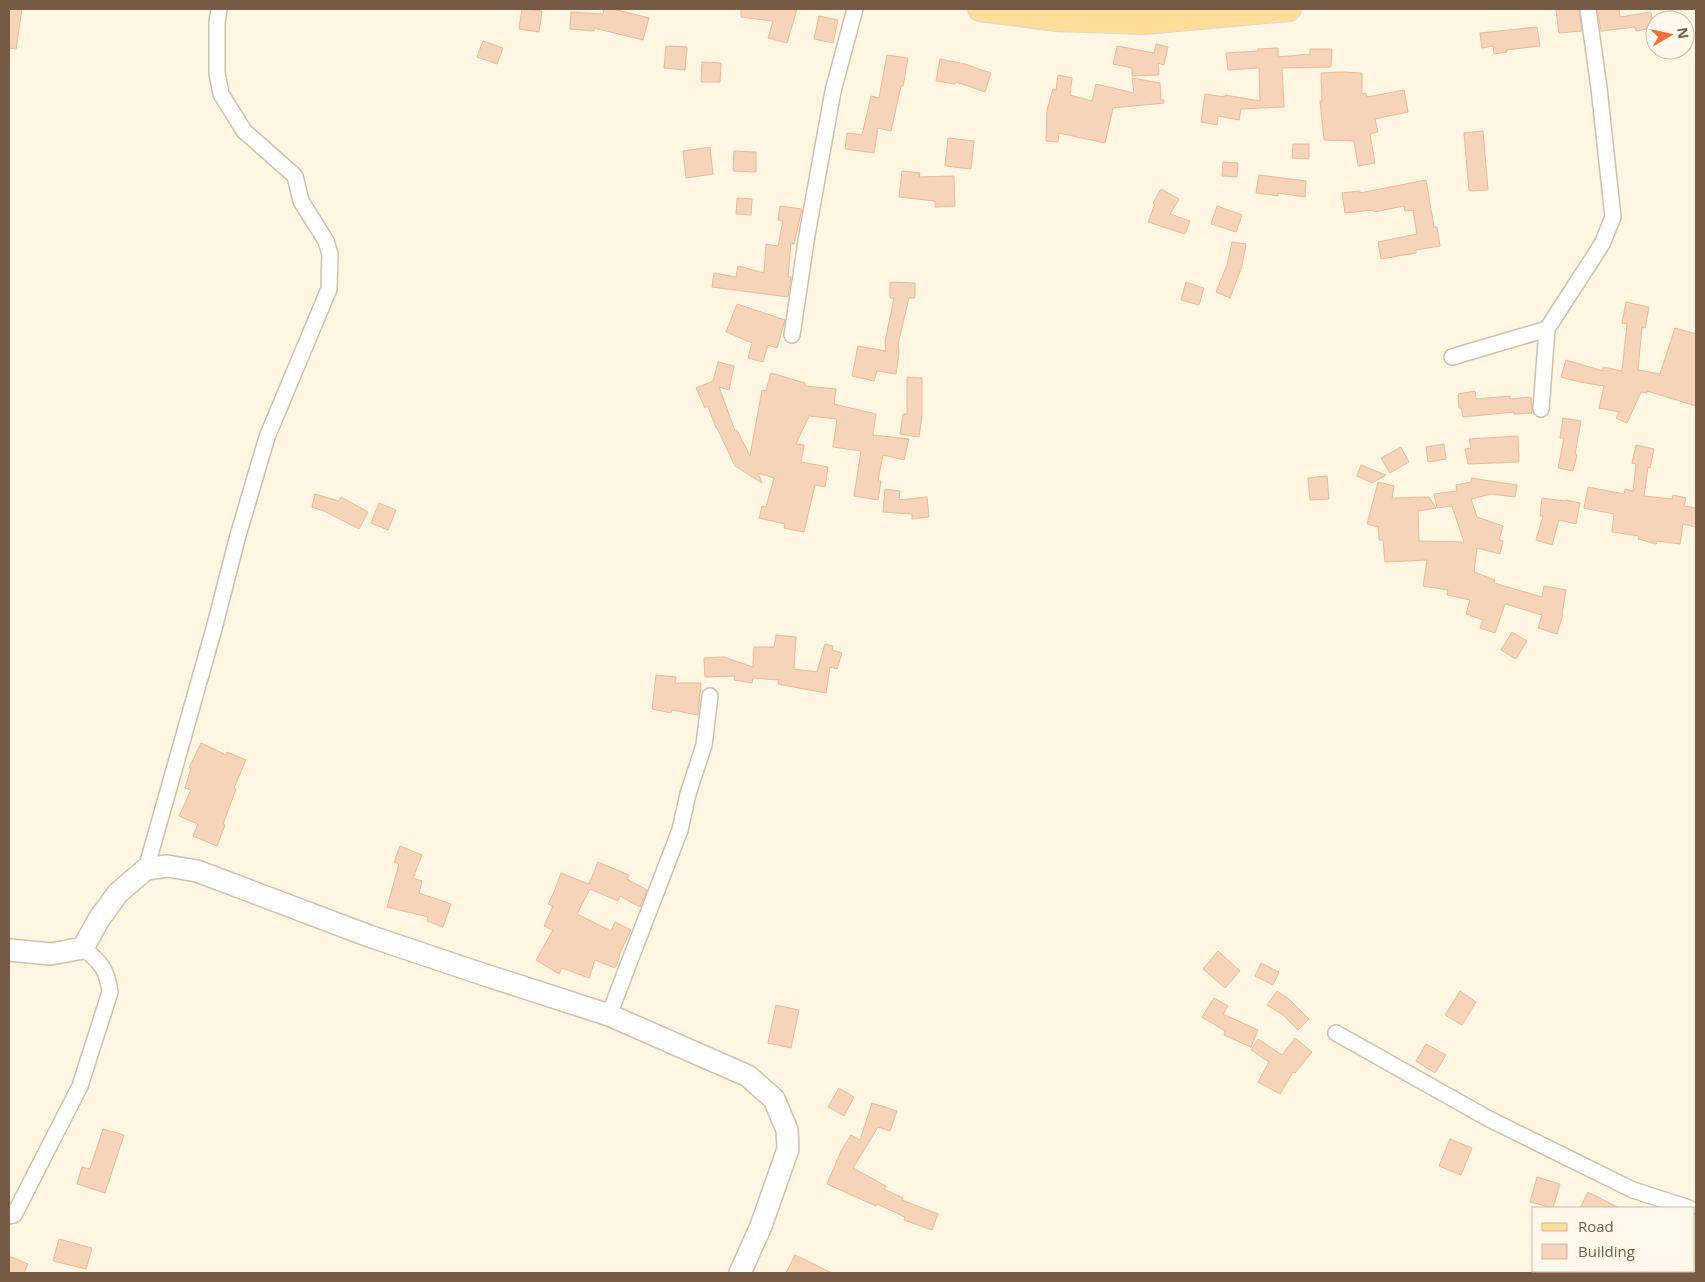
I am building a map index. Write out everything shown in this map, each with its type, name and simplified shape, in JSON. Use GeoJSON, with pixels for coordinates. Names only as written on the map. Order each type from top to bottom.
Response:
{"type":"FeatureCollection","features":[{"type":"Feature","properties":{"kind":"main road"},"geometry":{"type":"LineString","coordinates":[[980,9],[1145,22],[1289,9]]}},
{"type":"Feature","properties":{"kind":"street"},"geometry":{"type":"LineString","coordinates":[[146,869],[212,635],[237,538],[267,437],[329,289],[330,254],[326,241],[301,201],[295,176],[244,131],[221,94],[217,73],[217,23],[219,9]]}},
{"type":"Feature","properties":{"kind":"street"},"geometry":{"type":"LineString","coordinates":[[792,335],[807,235],[833,91],[855,9]]}},
{"type":"Feature","properties":{"kind":"street"},"geometry":{"type":"LineString","coordinates":[[1542,410],[1547,329],[1602,244],[1613,217],[1588,9]]}},
{"type":"Feature","properties":{"kind":"street"},"geometry":{"type":"LineString","coordinates":[[1452,357],[1547,329]]}},
{"type":"Feature","properties":{"kind":"street"},"geometry":{"type":"LineString","coordinates":[[609,1015],[680,830],[688,794],[704,745],[710,696]]}},
{"type":"Feature","properties":{"kind":"street"},"geometry":{"type":"LineString","coordinates":[[83,948],[99,919],[118,893],[146,869],[167,866],[197,871],[369,936],[609,1015],[748,1076],[774,1099],[788,1130],[788,1149],[761,1226],[740,1273]]}},
{"type":"Feature","properties":{"kind":"street"},"geometry":{"type":"LineString","coordinates":[[9,950],[51,954],[83,948],[98,960],[108,977],[110,992],[80,1086],[14,1215],[9,1216]]}},
{"type":"Feature","properties":{"kind":"street"},"geometry":{"type":"LineString","coordinates":[[1336,1033],[1489,1119],[1633,1190],[1686,1207]]}},
{"type":"Feature","properties":{"kind":"building"},"geometry":{"type":"Polygon","coordinates":[[[9,9],[22,9],[16,49],[9,48],[9,9]]]}},
{"type":"Feature","properties":{"kind":"building"},"geometry":{"type":"Polygon","coordinates":[[[522,9],[542,11],[539,32],[519,29],[522,9]]]}},
{"type":"Feature","properties":{"kind":"building"},"geometry":{"type":"Polygon","coordinates":[[[604,9],[617,9],[649,18],[643,40],[594,28],[594,31],[570,29],[571,12],[603,14],[604,9]]]}},
{"type":"Feature","properties":{"kind":"building"},"geometry":{"type":"Polygon","coordinates":[[[741,9],[797,9],[787,43],[768,38],[773,21],[741,17],[741,9]]]}},
{"type":"Feature","properties":{"kind":"building"},"geometry":{"type":"Polygon","coordinates":[[[1579,9],[1582,31],[1559,33],[1556,10],[1579,9]]]}},
{"type":"Feature","properties":{"kind":"building"},"geometry":{"type":"Polygon","coordinates":[[[1597,9],[1619,9],[1620,17],[1645,13],[1645,29],[1636,31],[1635,27],[1601,31],[1597,9]]]}},
{"type":"Feature","properties":{"kind":"building"},"geometry":{"type":"Polygon","coordinates":[[[819,16],[838,20],[833,43],[814,39],[819,16]]]}},
{"type":"Feature","properties":{"kind":"building"},"geometry":{"type":"Polygon","coordinates":[[[1537,27],[1540,46],[1506,50],[1507,52],[1494,54],[1493,46],[1482,48],[1480,33],[1537,27]]]}},
{"type":"Feature","properties":{"kind":"building"},"geometry":{"type":"Polygon","coordinates":[[[483,41],[503,48],[497,64],[477,57],[483,41]]]}},
{"type":"Feature","properties":{"kind":"building"},"geometry":{"type":"Polygon","coordinates":[[[1156,44],[1168,47],[1164,65],[1158,63],[1159,75],[1132,76],[1132,68],[1113,64],[1117,46],[1154,53],[1156,44]]]}},
{"type":"Feature","properties":{"kind":"building"},"geometry":{"type":"Polygon","coordinates":[[[666,46],[687,47],[685,70],[664,68],[666,46]]]}},
{"type":"Feature","properties":{"kind":"building"},"geometry":{"type":"Polygon","coordinates":[[[1278,48],[1278,57],[1310,54],[1310,49],[1332,49],[1331,67],[1282,68],[1284,107],[1241,109],[1239,120],[1218,116],[1217,125],[1201,122],[1205,94],[1225,97],[1225,95],[1260,101],[1259,68],[1228,70],[1226,53],[1278,48]]]}},
{"type":"Feature","properties":{"kind":"building"},"geometry":{"type":"Polygon","coordinates":[[[887,55],[908,58],[891,131],[878,128],[874,153],[845,149],[847,133],[862,135],[871,96],[879,98],[887,55]]]}},
{"type":"Feature","properties":{"kind":"building"},"geometry":{"type":"Polygon","coordinates":[[[940,59],[965,64],[991,73],[985,92],[956,82],[955,84],[936,81],[940,59]]]}},
{"type":"Feature","properties":{"kind":"building"},"geometry":{"type":"Polygon","coordinates":[[[702,62],[721,63],[720,82],[701,82],[702,62]]]}},
{"type":"Feature","properties":{"kind":"building"},"geometry":{"type":"Polygon","coordinates":[[[1321,73],[1362,73],[1362,94],[1366,93],[1367,97],[1404,90],[1408,112],[1375,119],[1378,132],[1370,134],[1375,163],[1358,166],[1354,141],[1324,140],[1320,101],[1322,101],[1321,73]]]}},
{"type":"Feature","properties":{"kind":"building"},"geometry":{"type":"Polygon","coordinates":[[[1058,75],[1072,78],[1070,95],[1092,101],[1096,84],[1134,93],[1132,78],[1160,83],[1161,100],[1164,100],[1164,103],[1113,108],[1105,143],[1059,133],[1058,142],[1046,141],[1047,110],[1053,89],[1056,90],[1058,75]]]}},
{"type":"Feature","properties":{"kind":"building"},"geometry":{"type":"Polygon","coordinates":[[[1483,131],[1488,190],[1469,191],[1464,133],[1483,131]]]}},
{"type":"Feature","properties":{"kind":"building"},"geometry":{"type":"Polygon","coordinates":[[[948,138],[974,141],[971,169],[945,166],[948,138]]]}},
{"type":"Feature","properties":{"kind":"building"},"geometry":{"type":"Polygon","coordinates":[[[1293,144],[1309,144],[1309,159],[1292,158],[1293,144]]]}},
{"type":"Feature","properties":{"kind":"building"},"geometry":{"type":"Polygon","coordinates":[[[710,147],[713,174],[686,178],[683,151],[710,147]]]}},
{"type":"Feature","properties":{"kind":"building"},"geometry":{"type":"Polygon","coordinates":[[[734,151],[756,152],[756,172],[733,171],[734,151]]]}},
{"type":"Feature","properties":{"kind":"building"},"geometry":{"type":"Polygon","coordinates":[[[1223,162],[1238,163],[1237,177],[1222,176],[1223,162]]]}},
{"type":"Feature","properties":{"kind":"building"},"geometry":{"type":"Polygon","coordinates":[[[902,171],[920,173],[919,177],[954,176],[955,206],[935,207],[935,201],[899,197],[902,171]]]}},
{"type":"Feature","properties":{"kind":"building"},"geometry":{"type":"Polygon","coordinates":[[[1259,175],[1306,181],[1305,197],[1278,193],[1278,196],[1256,193],[1259,175]]]}},
{"type":"Feature","properties":{"kind":"building"},"geometry":{"type":"Polygon","coordinates":[[[1426,180],[1434,227],[1437,227],[1440,246],[1416,250],[1416,253],[1381,259],[1378,242],[1417,234],[1413,210],[1405,211],[1404,206],[1374,212],[1374,210],[1345,213],[1342,193],[1360,191],[1360,193],[1426,180]]]}},
{"type":"Feature","properties":{"kind":"building"},"geometry":{"type":"Polygon","coordinates":[[[1161,189],[1179,199],[1170,214],[1190,221],[1185,234],[1148,222],[1155,204],[1153,203],[1161,189]]]}},
{"type":"Feature","properties":{"kind":"building"},"geometry":{"type":"Polygon","coordinates":[[[737,198],[752,199],[751,215],[736,214],[737,198]]]}},
{"type":"Feature","properties":{"kind":"building"},"geometry":{"type":"Polygon","coordinates":[[[780,206],[802,209],[794,244],[791,243],[788,277],[791,277],[788,297],[712,287],[714,273],[736,277],[738,266],[764,273],[766,244],[778,246],[783,221],[778,220],[780,206]]]}},
{"type":"Feature","properties":{"kind":"building"},"geometry":{"type":"Polygon","coordinates":[[[1217,206],[1242,215],[1236,232],[1211,224],[1217,206]]]}},
{"type":"Feature","properties":{"kind":"building"},"geometry":{"type":"Polygon","coordinates":[[[1232,242],[1246,244],[1242,266],[1230,298],[1216,292],[1227,265],[1232,242]]]}},
{"type":"Feature","properties":{"kind":"building"},"geometry":{"type":"Polygon","coordinates":[[[890,282],[915,283],[915,298],[909,298],[898,344],[899,352],[896,374],[877,371],[874,381],[852,376],[858,346],[886,351],[885,342],[894,298],[890,298],[890,282]]]}},
{"type":"Feature","properties":{"kind":"building"},"geometry":{"type":"Polygon","coordinates":[[[1186,282],[1204,288],[1199,305],[1181,300],[1186,282]]]}},
{"type":"Feature","properties":{"kind":"building"},"geometry":{"type":"Polygon","coordinates":[[[1626,302],[1649,307],[1645,328],[1642,327],[1638,370],[1660,374],[1675,328],[1696,334],[1696,406],[1647,391],[1647,393],[1641,392],[1627,423],[1616,418],[1619,412],[1599,408],[1604,386],[1561,377],[1566,360],[1603,371],[1603,367],[1622,371],[1627,324],[1622,323],[1626,302]]]}},
{"type":"Feature","properties":{"kind":"building"},"geometry":{"type":"Polygon","coordinates":[[[737,304],[785,320],[777,348],[768,345],[763,362],[748,358],[752,343],[726,332],[737,304]]]}},
{"type":"Feature","properties":{"kind":"building"},"geometry":{"type":"Polygon","coordinates":[[[718,362],[734,366],[729,390],[719,387],[735,431],[737,430],[750,456],[762,390],[766,391],[771,373],[805,383],[805,386],[836,389],[834,404],[876,414],[873,435],[909,439],[904,460],[883,455],[878,481],[881,481],[878,500],[854,496],[861,451],[833,447],[837,419],[809,416],[796,444],[804,445],[801,462],[828,467],[825,487],[815,485],[804,532],[784,528],[785,524],[759,518],[762,506],[766,507],[774,478],[758,473],[762,483],[735,466],[716,428],[708,406],[705,408],[696,388],[713,381],[718,362]]]}},
{"type":"Feature","properties":{"kind":"building"},"geometry":{"type":"Polygon","coordinates":[[[907,377],[922,378],[922,416],[919,437],[900,434],[903,414],[907,414],[907,377]]]}},
{"type":"Feature","properties":{"kind":"building"},"geometry":{"type":"Polygon","coordinates":[[[1475,391],[1476,399],[1510,396],[1510,399],[1531,397],[1532,413],[1514,414],[1514,412],[1463,417],[1461,408],[1459,408],[1458,394],[1475,391]]]}},
{"type":"Feature","properties":{"kind":"building"},"geometry":{"type":"Polygon","coordinates":[[[1563,418],[1581,421],[1573,471],[1558,468],[1564,438],[1560,438],[1563,418]]]}},
{"type":"Feature","properties":{"kind":"building"},"geometry":{"type":"Polygon","coordinates":[[[1518,436],[1519,462],[1468,464],[1465,449],[1471,448],[1469,439],[1518,436]]]}},
{"type":"Feature","properties":{"kind":"building"},"geometry":{"type":"Polygon","coordinates":[[[1444,444],[1446,459],[1428,462],[1426,447],[1444,444]]]}},
{"type":"Feature","properties":{"kind":"building"},"geometry":{"type":"Polygon","coordinates":[[[1636,445],[1654,449],[1650,468],[1648,467],[1644,496],[1672,499],[1673,495],[1686,498],[1684,506],[1696,508],[1696,527],[1683,524],[1680,544],[1657,541],[1656,544],[1638,539],[1639,536],[1612,532],[1614,514],[1584,508],[1588,487],[1624,494],[1625,489],[1633,491],[1636,464],[1632,463],[1636,445]]]}},
{"type":"Feature","properties":{"kind":"building"},"geometry":{"type":"Polygon","coordinates":[[[1401,447],[1409,462],[1390,473],[1381,458],[1401,447]]]}},
{"type":"Feature","properties":{"kind":"building"},"geometry":{"type":"Polygon","coordinates":[[[1361,465],[1386,475],[1372,483],[1357,476],[1361,465]]]}},
{"type":"Feature","properties":{"kind":"building"},"geometry":{"type":"Polygon","coordinates":[[[1327,476],[1329,499],[1310,500],[1308,478],[1327,476]]]}},
{"type":"Feature","properties":{"kind":"building"},"geometry":{"type":"Polygon","coordinates":[[[1471,478],[1517,485],[1515,497],[1491,494],[1471,499],[1477,517],[1503,526],[1499,540],[1503,541],[1500,554],[1477,548],[1474,572],[1495,580],[1494,583],[1542,597],[1544,586],[1566,590],[1563,614],[1557,634],[1538,628],[1542,615],[1505,604],[1495,633],[1480,628],[1483,620],[1466,614],[1470,600],[1447,595],[1448,590],[1423,586],[1427,560],[1385,562],[1383,540],[1379,540],[1378,527],[1367,524],[1378,482],[1394,486],[1392,498],[1429,497],[1436,508],[1418,511],[1419,541],[1464,542],[1452,506],[1437,508],[1434,494],[1457,491],[1456,485],[1471,482],[1471,478]]]}},
{"type":"Feature","properties":{"kind":"building"},"geometry":{"type":"Polygon","coordinates":[[[885,489],[900,491],[899,500],[927,497],[929,517],[912,519],[912,514],[883,512],[885,489]]]}},
{"type":"Feature","properties":{"kind":"building"},"geometry":{"type":"Polygon","coordinates":[[[315,494],[339,501],[341,497],[368,512],[359,529],[312,507],[315,494]]]}},
{"type":"Feature","properties":{"kind":"building"},"geometry":{"type":"Polygon","coordinates":[[[1542,498],[1580,503],[1576,524],[1559,520],[1552,545],[1536,540],[1543,516],[1540,516],[1542,498]]]}},
{"type":"Feature","properties":{"kind":"building"},"geometry":{"type":"Polygon","coordinates":[[[379,503],[396,510],[388,530],[371,523],[379,503]]]}},
{"type":"Feature","properties":{"kind":"building"},"geometry":{"type":"Polygon","coordinates":[[[1512,632],[1527,641],[1516,659],[1501,650],[1512,632]]]}},
{"type":"Feature","properties":{"kind":"building"},"geometry":{"type":"Polygon","coordinates":[[[776,635],[796,637],[794,669],[817,672],[825,644],[833,646],[832,650],[842,653],[837,669],[830,667],[826,693],[778,684],[779,680],[753,678],[752,683],[734,680],[735,676],[705,677],[704,658],[724,657],[753,667],[754,647],[774,647],[776,635]]]}},
{"type":"Feature","properties":{"kind":"building"},"geometry":{"type":"Polygon","coordinates":[[[656,675],[676,677],[675,683],[701,683],[698,715],[672,710],[671,713],[652,709],[656,675]]]}},
{"type":"Feature","properties":{"kind":"building"},"geometry":{"type":"Polygon","coordinates":[[[201,743],[226,755],[227,752],[246,760],[234,788],[236,789],[217,846],[193,836],[198,824],[179,816],[191,790],[185,788],[191,768],[189,768],[201,743]]]}},
{"type":"Feature","properties":{"kind":"building"},"geometry":{"type":"Polygon","coordinates":[[[400,846],[422,855],[413,878],[422,881],[419,893],[451,904],[443,927],[427,921],[428,917],[387,907],[399,864],[394,862],[400,846]]]}},
{"type":"Feature","properties":{"kind":"building"},"geometry":{"type":"Polygon","coordinates":[[[598,862],[629,875],[627,879],[647,890],[640,907],[620,896],[618,901],[590,889],[577,914],[611,931],[615,922],[631,930],[615,968],[595,960],[589,978],[562,968],[559,974],[536,960],[553,930],[544,926],[553,906],[548,904],[561,873],[589,884],[598,862]]]}},
{"type":"Feature","properties":{"kind":"building"},"geometry":{"type":"Polygon","coordinates":[[[1218,951],[1240,971],[1225,988],[1203,969],[1218,951]]]}},
{"type":"Feature","properties":{"kind":"building"},"geometry":{"type":"Polygon","coordinates":[[[1261,963],[1279,972],[1273,985],[1255,976],[1261,963]]]}},
{"type":"Feature","properties":{"kind":"building"},"geometry":{"type":"Polygon","coordinates":[[[1277,991],[1289,999],[1309,1019],[1298,1030],[1283,1015],[1267,1005],[1277,991]]]}},
{"type":"Feature","properties":{"kind":"building"},"geometry":{"type":"Polygon","coordinates":[[[1460,991],[1476,1002],[1462,1025],[1445,1015],[1460,991]]]}},
{"type":"Feature","properties":{"kind":"building"},"geometry":{"type":"Polygon","coordinates":[[[1214,998],[1228,1006],[1223,1014],[1258,1030],[1251,1047],[1224,1035],[1225,1031],[1202,1017],[1214,998]]]}},
{"type":"Feature","properties":{"kind":"building"},"geometry":{"type":"Polygon","coordinates":[[[776,1005],[799,1010],[791,1048],[768,1043],[776,1005]]]}},
{"type":"Feature","properties":{"kind":"building"},"geometry":{"type":"Polygon","coordinates":[[[1295,1038],[1312,1052],[1295,1073],[1293,1072],[1280,1094],[1258,1082],[1269,1062],[1251,1050],[1258,1039],[1282,1055],[1295,1038]]]}},
{"type":"Feature","properties":{"kind":"building"},"geometry":{"type":"Polygon","coordinates":[[[1426,1044],[1446,1055],[1435,1073],[1416,1061],[1426,1044]]]}},
{"type":"Feature","properties":{"kind":"building"},"geometry":{"type":"Polygon","coordinates":[[[839,1088],[854,1097],[844,1116],[828,1107],[839,1088]]]}},
{"type":"Feature","properties":{"kind":"building"},"geometry":{"type":"Polygon","coordinates":[[[872,1103],[897,1111],[890,1131],[878,1127],[853,1168],[886,1186],[884,1189],[903,1198],[902,1200],[938,1214],[932,1230],[904,1220],[905,1217],[827,1184],[841,1151],[851,1135],[860,1140],[872,1103]]]}},
{"type":"Feature","properties":{"kind":"building"},"geometry":{"type":"Polygon","coordinates":[[[103,1129],[124,1135],[105,1193],[77,1184],[82,1167],[90,1169],[103,1129]]]}},
{"type":"Feature","properties":{"kind":"building"},"geometry":{"type":"Polygon","coordinates":[[[1450,1139],[1472,1148],[1461,1175],[1439,1166],[1450,1139]]]}},
{"type":"Feature","properties":{"kind":"building"},"geometry":{"type":"Polygon","coordinates":[[[1537,1177],[1560,1184],[1553,1207],[1530,1202],[1537,1177]]]}},
{"type":"Feature","properties":{"kind":"building"},"geometry":{"type":"Polygon","coordinates":[[[1588,1192],[1617,1207],[1580,1207],[1588,1192]]]}},
{"type":"Feature","properties":{"kind":"building"},"geometry":{"type":"Polygon","coordinates":[[[59,1239],[92,1248],[86,1269],[53,1261],[59,1239]]]}},
{"type":"Feature","properties":{"kind":"building"},"geometry":{"type":"Polygon","coordinates":[[[795,1255],[832,1273],[786,1273],[795,1255]]]}},
{"type":"Feature","properties":{"kind":"building"},"geometry":{"type":"Polygon","coordinates":[[[9,1256],[28,1264],[24,1273],[9,1273],[9,1256]]]}}]}
